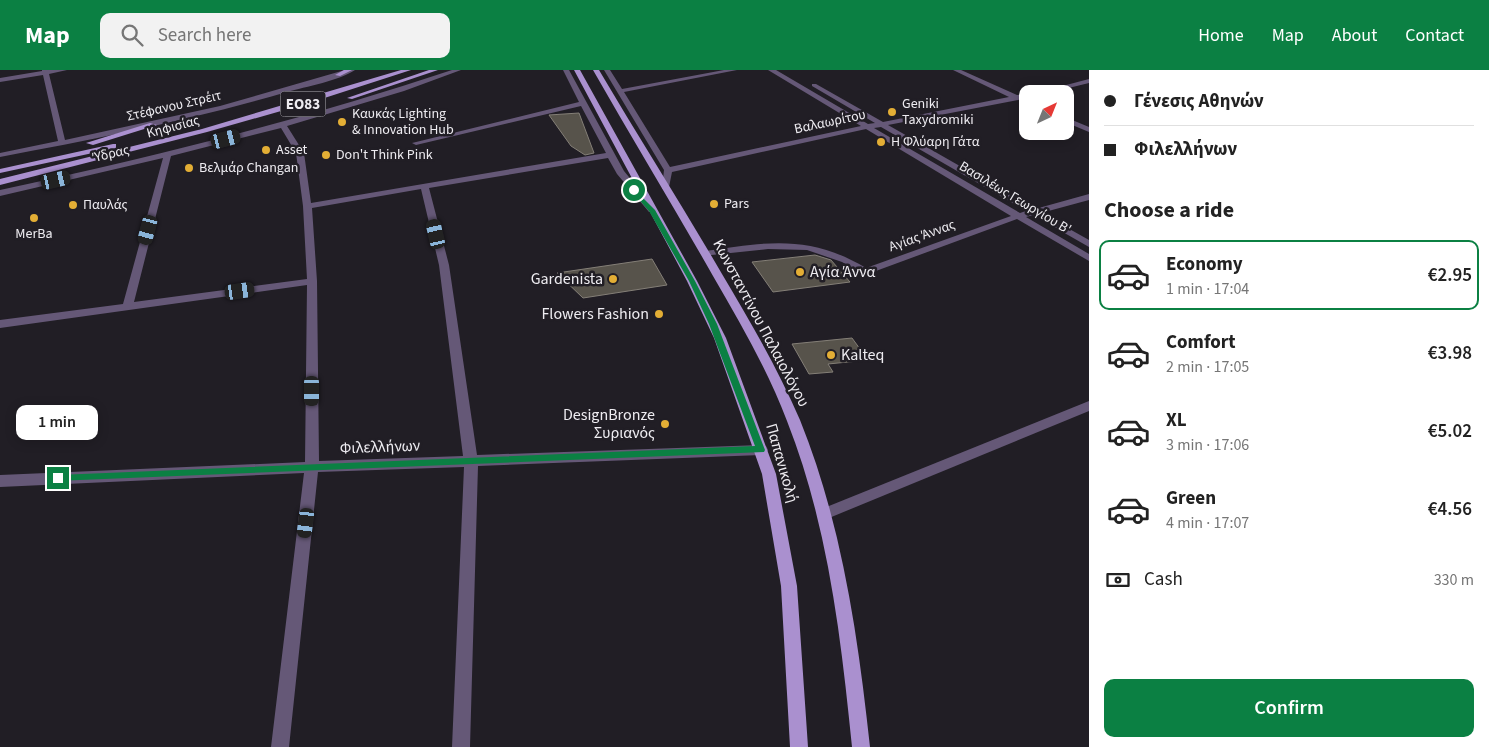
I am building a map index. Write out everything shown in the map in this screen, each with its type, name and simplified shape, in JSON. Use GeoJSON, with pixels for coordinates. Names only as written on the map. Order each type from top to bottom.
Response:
{"type":"FeatureCollection","features":[{"type":"Feature","properties":{"kind":"main road"},"geometry":{"type":"LineString","coordinates":[[338,74],[350,70]]}},
{"type":"Feature","properties":{"kind":"main road","name":"Κηφισίας"},"geometry":{"type":"LineString","coordinates":[[0,171],[159,135],[274,104],[385,70]]}},
{"type":"Feature","properties":{"kind":"main road","name":"Κηφισίας"},"geometry":{"type":"LineString","coordinates":[[0,182],[196,134],[324,97],[408,70]]}},
{"type":"Feature","properties":{"kind":"main road"},"geometry":{"type":"LineString","coordinates":[[196,134],[252,124],[308,110],[435,70]]}},
{"type":"Feature","properties":{"kind":"main road","name":"Παπανικολή"},"geometry":{"type":"LineString","coordinates":[[576,70],[692,281],[720,338],[770,474],[789,586],[800,747]]}},
{"type":"Feature","properties":{"kind":"main road","name":"Κωνσταντίνου Παλαιολόγου"},"geometry":{"type":"LineString","coordinates":[[596,70],[705,254],[776,382],[794,422],[824,514],[849,640],[861,747]]}},
{"type":"Feature","properties":{"kind":"main road"},"geometry":{"type":"LineString","coordinates":[[0,171],[153,125]]}},
{"type":"Feature","properties":{"kind":"street"},"geometry":{"type":"LineString","coordinates":[[0,80],[64,70]]}},
{"type":"Feature","properties":{"kind":"street","name":"Ύδρας"},"geometry":{"type":"LineString","coordinates":[[0,193],[283,125],[357,104],[458,70]]}},
{"type":"Feature","properties":{"kind":"street","name":"Παπανικολή"},"geometry":{"type":"LineString","coordinates":[[566,70],[620,172],[652,210]]}},
{"type":"Feature","properties":{"kind":"street"},"geometry":{"type":"LineString","coordinates":[[607,70],[668,170],[665,186]]}},
{"type":"Feature","properties":{"kind":"street"},"geometry":{"type":"LineString","coordinates":[[620,91],[734,70]]}},
{"type":"Feature","properties":{"kind":"street","name":"Βασιλέως Γεωργίου Β'"},"geometry":{"type":"LineString","coordinates":[[771,70],[1089,258]]}},
{"type":"Feature","properties":{"kind":"street","name":"Βασιλέως Γεωργίου Β'"},"geometry":{"type":"LineString","coordinates":[[787,70],[1089,244]]}},
{"type":"Feature","properties":{"kind":"street"},"geometry":{"type":"LineString","coordinates":[[956,70],[1018,98]]}},
{"type":"Feature","properties":{"kind":"street"},"geometry":{"type":"LineString","coordinates":[[46,72],[62,143]]}},
{"type":"Feature","properties":{"kind":"street","name":"Στέφανου Στρέιτ"},"geometry":{"type":"LineString","coordinates":[[0,155],[153,125],[219,109],[338,74]]}},
{"type":"Feature","properties":{"kind":"street"},"geometry":{"type":"LineString","coordinates":[[1072,85],[1089,81]]}},
{"type":"Feature","properties":{"kind":"street","name":"Βαλαωρίτου"},"geometry":{"type":"LineString","coordinates":[[668,170],[882,124],[1018,98]]}},
{"type":"Feature","properties":{"kind":"street"},"geometry":{"type":"LineString","coordinates":[[416,143],[584,103]]}},
{"type":"Feature","properties":{"kind":"street"},"geometry":{"type":"LineString","coordinates":[[1074,123],[1089,130]]}},
{"type":"Feature","properties":{"kind":"street"},"geometry":{"type":"LineString","coordinates":[[280,747],[312,467],[312,281],[307,206],[300,153],[283,125]]}},
{"type":"Feature","properties":{"kind":"street"},"geometry":{"type":"LineString","coordinates":[[127,307],[168,154]]}},
{"type":"Feature","properties":{"kind":"street"},"geometry":{"type":"LineString","coordinates":[[307,206],[610,155]]}},
{"type":"Feature","properties":{"kind":"street"},"geometry":{"type":"LineString","coordinates":[[425,187],[444,265],[471,462],[461,747]]}},
{"type":"Feature","properties":{"kind":"street","name":"Αγίας Άννας"},"geometry":{"type":"LineString","coordinates":[[705,254],[774,245],[794,245],[816,248],[836,255],[865,272],[1019,216],[1089,197]]}},
{"type":"Feature","properties":{"kind":"street"},"geometry":{"type":"LineString","coordinates":[[0,324],[312,281]]}},
{"type":"Feature","properties":{"kind":"street"},"geometry":{"type":"LineString","coordinates":[[824,514],[1089,406]]}},
{"type":"Feature","properties":{"kind":"street","name":"Φιλελλήνων"},"geometry":{"type":"LineString","coordinates":[[0,481],[761,450]]}},
{"type":"Feature","properties":{"kind":"building"},"geometry":{"type":"Polygon","coordinates":[[[579,113],[594,153],[585,155],[571,146],[549,115],[579,113]]]}},
{"type":"Feature","properties":{"kind":"building","name":"Αγία Άννα"},"geometry":{"type":"Polygon","coordinates":[[[815,255],[831,260],[850,282],[773,292],[752,262],[815,255]]]}},
{"type":"Feature","properties":{"kind":"building","name":"Gardenista"},"geometry":{"type":"Polygon","coordinates":[[[652,259],[667,285],[583,298],[557,273],[652,259]]]}},
{"type":"Feature","properties":{"kind":"building","name":"Kalteq"},"geometry":{"type":"Polygon","coordinates":[[[852,338],[868,360],[828,364],[833,372],[809,374],[792,344],[852,338]]]}},
{"type":"Feature","properties":{"kind":"place","name":"Geniki Taxydromiki"},"geometry":{"type":"Point","coordinates":[892,112]}},
{"type":"Feature","properties":{"kind":"place","name":"Καυκάς Lighting & Innovation Hub"},"geometry":{"type":"Point","coordinates":[342,122]}},
{"type":"Feature","properties":{"kind":"place","name":"Η Φλύαρη Γάτα"},"geometry":{"type":"Point","coordinates":[881,142]}},
{"type":"Feature","properties":{"kind":"place","name":"Asset"},"geometry":{"type":"Point","coordinates":[266,150]}},
{"type":"Feature","properties":{"kind":"place","name":"Don't Think Pink"},"geometry":{"type":"Point","coordinates":[326,155]}},
{"type":"Feature","properties":{"kind":"place","name":"Βελμάρ Changan"},"geometry":{"type":"Point","coordinates":[189,168]}},
{"type":"Feature","properties":{"kind":"place","name":"Pars"},"geometry":{"type":"Point","coordinates":[714,204]}},
{"type":"Feature","properties":{"kind":"place","name":"Παυλάς"},"geometry":{"type":"Point","coordinates":[73,205]}},
{"type":"Feature","properties":{"kind":"place","name":"MerBa"},"geometry":{"type":"Point","coordinates":[34,218]}},
{"type":"Feature","properties":{"kind":"place","name":"Αγία Άννα"},"geometry":{"type":"Point","coordinates":[800,272]}},
{"type":"Feature","properties":{"kind":"place","name":"Gardenista"},"geometry":{"type":"Point","coordinates":[613,279]}},
{"type":"Feature","properties":{"kind":"place","name":"Flowers Fashion"},"geometry":{"type":"Point","coordinates":[659,314]}},
{"type":"Feature","properties":{"kind":"place","name":"Kalteq"},"geometry":{"type":"Point","coordinates":[831,355]}},
{"type":"Feature","properties":{"kind":"place","name":"DesignBronze Συριανός"},"geometry":{"type":"Point","coordinates":[665,424]}},
{"type":"Feature","properties":{"kind":"route"},"geometry":{"type":"LineString","coordinates":[[58,478],[761,450],[720,338],[692,281],[652,210],[634,190]]}}]}
